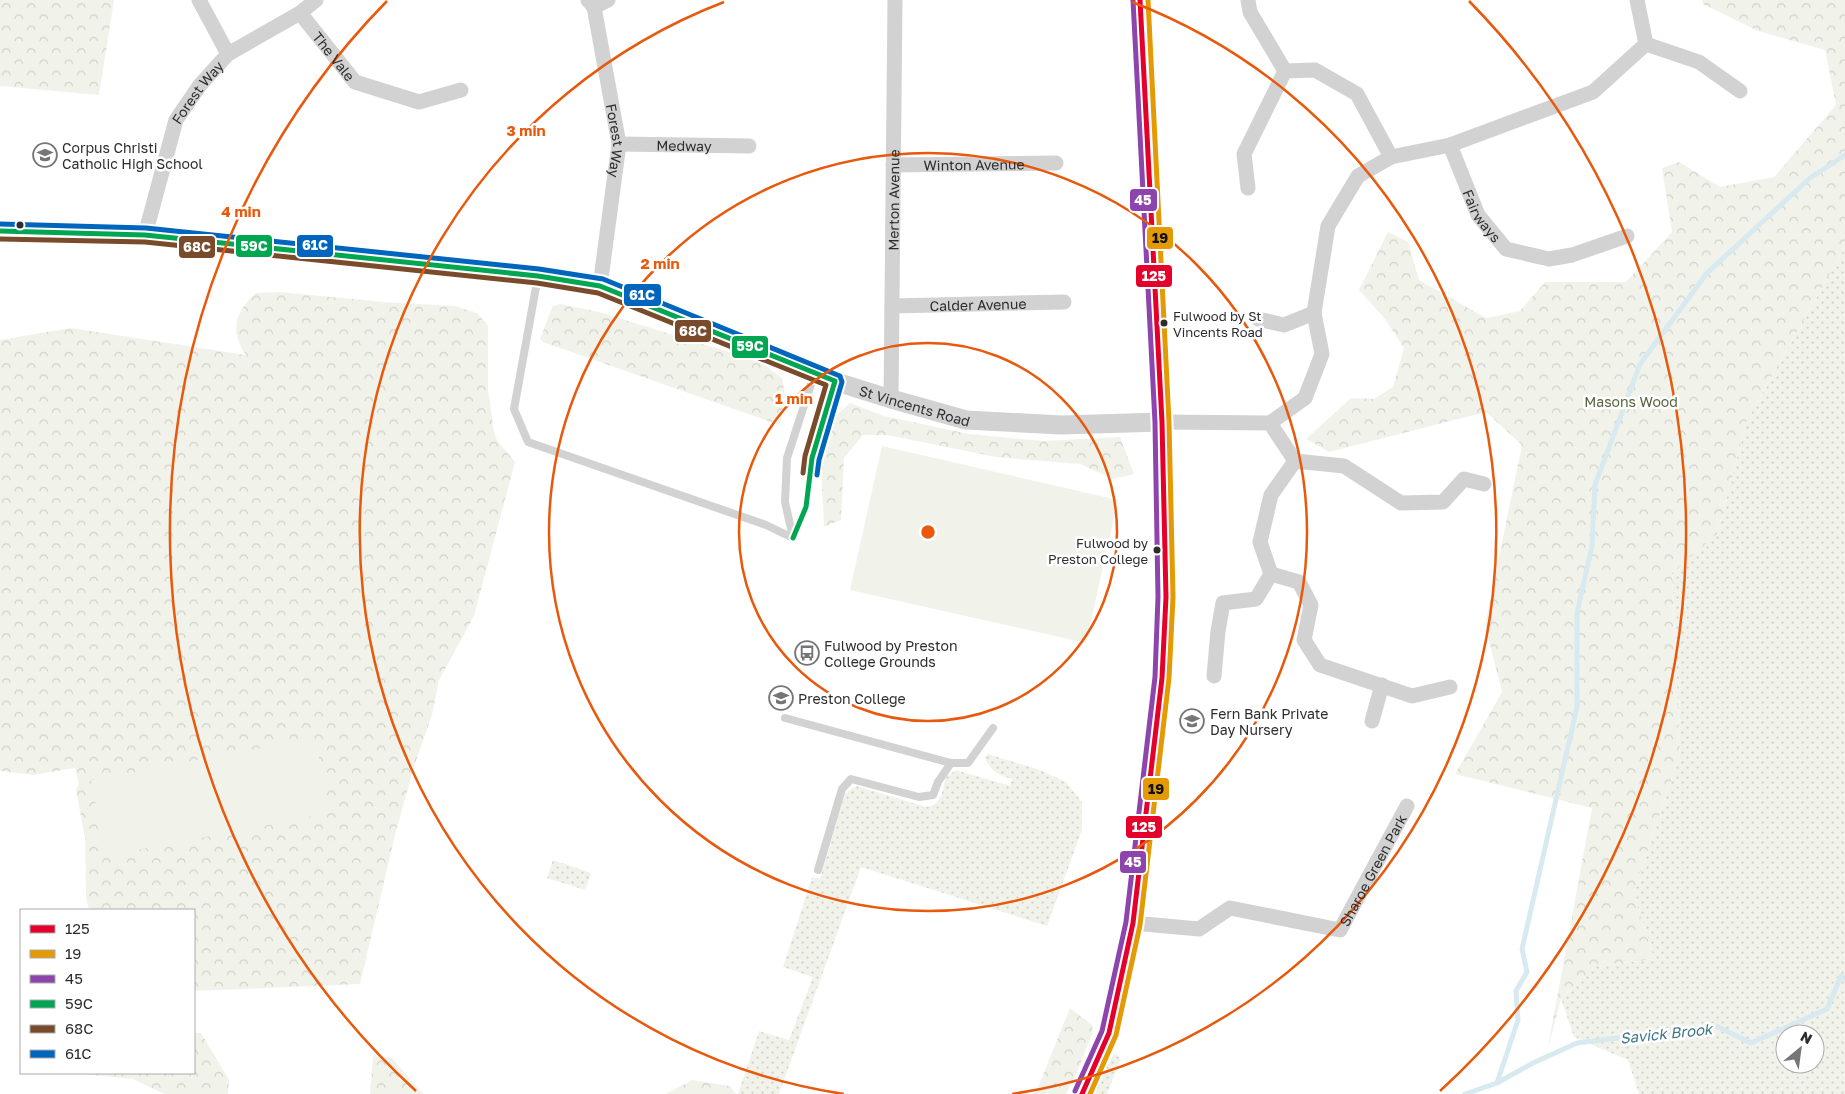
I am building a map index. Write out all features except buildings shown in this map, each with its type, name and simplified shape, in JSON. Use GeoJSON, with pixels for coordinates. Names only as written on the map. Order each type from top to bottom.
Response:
{"type":"FeatureCollection","features":[{"type":"Feature","properties":{"kind":"street"},"geometry":{"type":"LineString","coordinates":[[199,0],[228,54]]}},
{"type":"Feature","properties":{"kind":"street","name":"Forest Way"},"geometry":{"type":"LineString","coordinates":[[145,235],[176,120],[200,85],[228,54],[300,14],[316,0]]}},
{"type":"Feature","properties":{"kind":"street"},"geometry":{"type":"LineString","coordinates":[[591,3],[608,0]]}},
{"type":"Feature","properties":{"kind":"street","name":"Merton Avenue"},"geometry":{"type":"LineString","coordinates":[[891,399],[894,0]]}},
{"type":"Feature","properties":{"kind":"street"},"geometry":{"type":"LineString","coordinates":[[1082,1094],[1109,1033],[1133,923],[1162,678],[1166,597],[1162,422],[1140,0]]}},
{"type":"Feature","properties":{"kind":"street"},"geometry":{"type":"LineString","coordinates":[[1248,0],[1250,12],[1285,71]]}},
{"type":"Feature","properties":{"kind":"street"},"geometry":{"type":"LineString","coordinates":[[1637,0],[1646,44]]}},
{"type":"Feature","properties":{"kind":"street","name":"Forest Way"},"geometry":{"type":"LineString","coordinates":[[591,3],[619,144],[600,286]]}},
{"type":"Feature","properties":{"kind":"street","name":"The Vale"},"geometry":{"type":"LineString","coordinates":[[300,14],[355,82],[419,102],[461,90]]}},
{"type":"Feature","properties":{"kind":"street"},"geometry":{"type":"LineString","coordinates":[[1162,422],[1270,423],[1306,398],[1322,354],[1314,313],[1328,226],[1358,176],[1391,156],[1450,145],[1593,92],[1646,44]]}},
{"type":"Feature","properties":{"kind":"street"},"geometry":{"type":"LineString","coordinates":[[1646,44],[1699,62],[1740,91]]}},
{"type":"Feature","properties":{"kind":"street"},"geometry":{"type":"LineString","coordinates":[[1285,71],[1315,70],[1357,94],[1391,156]]}},
{"type":"Feature","properties":{"kind":"street"},"geometry":{"type":"LineString","coordinates":[[1248,188],[1244,154],[1285,71]]}},
{"type":"Feature","properties":{"kind":"street","name":"Medway"},"geometry":{"type":"LineString","coordinates":[[619,144],[749,146]]}},
{"type":"Feature","properties":{"kind":"street","name":"Fairways"},"geometry":{"type":"LineString","coordinates":[[1450,145],[1478,214],[1506,249],[1549,259],[1572,255],[1627,236]]}},
{"type":"Feature","properties":{"kind":"street","name":"Winton Avenue"},"geometry":{"type":"LineString","coordinates":[[893,165],[1056,163]]}},
{"type":"Feature","properties":{"kind":"street","name":"St Vincents Road"},"geometry":{"type":"LineString","coordinates":[[0,231],[145,235],[538,276],[600,286],[814,374],[891,399],[966,420],[1061,426],[1162,422]]}},
{"type":"Feature","properties":{"kind":"street","name":"Calder Avenue"},"geometry":{"type":"LineString","coordinates":[[892,306],[1064,302]]}},
{"type":"Feature","properties":{"kind":"street"},"geometry":{"type":"LineString","coordinates":[[1258,320],[1284,325],[1314,313]]}},
{"type":"Feature","properties":{"kind":"street"},"geometry":{"type":"LineString","coordinates":[[1270,423],[1296,461],[1344,466],[1401,503],[1443,502],[1464,480],[1484,484]]}},
{"type":"Feature","properties":{"kind":"street"},"geometry":{"type":"LineString","coordinates":[[1214,676],[1218,631],[1223,603],[1256,599],[1271,574],[1260,542],[1271,495],[1296,461]]}},
{"type":"Feature","properties":{"kind":"street"},"geometry":{"type":"LineString","coordinates":[[1271,574],[1299,582],[1311,605],[1304,640],[1320,665],[1412,696],[1450,687]]}},
{"type":"Feature","properties":{"kind":"street"},"geometry":{"type":"LineString","coordinates":[[1372,721],[1382,685]]}},
{"type":"Feature","properties":{"kind":"street","name":"Sharoe Green Park"},"geometry":{"type":"LineString","coordinates":[[1133,923],[1199,929],[1230,908],[1340,930],[1407,806]]}},
{"type":"Feature","properties":{"kind":"lane"},"geometry":{"type":"LineString","coordinates":[[538,276],[514,409],[528,442],[766,525],[793,538]]}},
{"type":"Feature","properties":{"kind":"lane"},"geometry":{"type":"LineString","coordinates":[[793,538],[785,502],[787,458],[814,374]]}},
{"type":"Feature","properties":{"kind":"lane"},"geometry":{"type":"LineString","coordinates":[[793,538],[806,507],[812,458],[835,381]]}},
{"type":"Feature","properties":{"kind":"lane"},"geometry":{"type":"LineString","coordinates":[[785,718],[951,763],[968,763],[993,728]]}},
{"type":"Feature","properties":{"kind":"lane"},"geometry":{"type":"LineString","coordinates":[[818,870],[842,789],[851,779],[919,797],[933,795],[938,782],[951,763]]}},
{"type":"Feature","properties":{"kind":"green space"},"geometry":{"type":"Polygon","coordinates":[[[0,0],[114,0],[99,95],[0,86],[0,0]]]}},
{"type":"Feature","properties":{"kind":"green space","name":"Masons Wood"},"geometry":{"type":"Polygon","coordinates":[[[1702,0],[1845,0],[1845,247],[1747,420],[1717,534],[1672,573],[1680,754],[1633,894],[1655,959],[1596,966],[1561,999],[1547,1052],[1592,808],[1455,774],[1502,692],[1485,625],[1522,445],[1486,412],[1329,452],[1306,439],[1351,398],[1374,399],[1393,387],[1404,348],[1385,319],[1359,290],[1388,232],[1408,242],[1419,280],[1486,318],[1520,311],[1545,282],[1626,282],[1672,232],[1662,168],[1679,162],[1720,187],[1774,177],[1836,105],[1825,50],[1758,31],[1703,4],[1702,0]]]}},
{"type":"Feature","properties":{"kind":"green space"},"geometry":{"type":"Polygon","coordinates":[[[1845,247],[1845,1094],[1639,1094],[1628,1060],[1574,1037],[1561,999],[1596,966],[1655,959],[1633,894],[1680,754],[1672,573],[1717,534],[1747,420],[1845,247]]]}},
{"type":"Feature","properties":{"kind":"green space"},"geometry":{"type":"Polygon","coordinates":[[[279,292],[384,302],[455,306],[477,313],[488,326],[488,389],[494,432],[497,440],[515,462],[474,616],[439,680],[432,715],[415,764],[396,831],[360,984],[195,991],[195,909],[89,909],[86,897],[85,838],[76,790],[79,784],[75,768],[33,775],[0,771],[0,340],[71,328],[246,355],[237,337],[237,322],[243,307],[256,293],[279,292]]]}},
{"type":"Feature","properties":{"kind":"green space"},"geometry":{"type":"Polygon","coordinates":[[[561,304],[599,312],[761,362],[782,378],[785,394],[780,425],[543,342],[540,339],[551,310],[553,306],[561,304]]]}},
{"type":"Feature","properties":{"kind":"green space"},"geometry":{"type":"Polygon","coordinates":[[[850,403],[884,416],[969,434],[1043,441],[1120,437],[1134,474],[1113,479],[1080,464],[996,457],[887,435],[863,435],[844,458],[841,520],[824,527],[821,463],[830,421],[850,403]]]}},
{"type":"Feature","properties":{"kind":"green space"},"geometry":{"type":"Polygon","coordinates":[[[882,446],[1118,500],[1086,643],[850,590],[882,446]]]}},
{"type":"Feature","properties":{"kind":"green space"},"geometry":{"type":"Polygon","coordinates":[[[315,738],[330,813],[105,856],[91,780],[315,738]]]}},
{"type":"Feature","properties":{"kind":"green space"},"geometry":{"type":"Polygon","coordinates":[[[988,754],[1040,770],[1066,782],[1082,802],[1082,830],[1047,926],[861,867],[779,1094],[738,1094],[759,1031],[789,1040],[813,977],[783,967],[812,877],[820,879],[845,794],[857,786],[926,807],[932,806],[941,796],[946,777],[956,770],[1010,786],[1012,779],[992,769],[985,758],[988,754]]]}},
{"type":"Feature","properties":{"kind":"green space"},"geometry":{"type":"Polygon","coordinates":[[[553,860],[591,873],[585,890],[547,878],[553,860]]]}},
{"type":"Feature","properties":{"kind":"green space"},"geometry":{"type":"Polygon","coordinates":[[[1070,1008],[1092,1025],[1093,1031],[1078,1070],[1066,1094],[1033,1094],[1038,1087],[1070,1008]]]}},
{"type":"Feature","properties":{"kind":"green space"},"geometry":{"type":"Polygon","coordinates":[[[195,1033],[201,1033],[229,1080],[228,1094],[164,1094],[133,1079],[83,1074],[195,1074],[195,1033]]]}},
{"type":"Feature","properties":{"kind":"green space"},"geometry":{"type":"Polygon","coordinates":[[[1114,1053],[1121,1059],[1107,1094],[1094,1094],[1114,1053]]]}},
{"type":"Feature","properties":{"kind":"green space"},"geometry":{"type":"Polygon","coordinates":[[[373,1056],[392,1058],[423,1094],[370,1094],[373,1056]]]}},
{"type":"Feature","properties":{"kind":"green space"},"geometry":{"type":"Polygon","coordinates":[[[692,1080],[730,1086],[736,1094],[666,1094],[692,1080]]]}},
{"type":"Feature","properties":{"kind":"waterway"},"geometry":{"type":"LineString","coordinates":[[1497,1083],[1518,1020],[1516,991],[1527,972],[1522,949],[1577,707],[1577,613],[1592,546],[1595,485],[1640,364],[1707,273],[1810,178],[1845,155]]}},
{"type":"Feature","properties":{"kind":"waterway","name":"Savick Brook"},"geometry":{"type":"LineString","coordinates":[[1465,1094],[1497,1083],[1533,1063],[1577,1043],[1716,1026],[1751,1043],[1827,1009],[1841,976],[1845,979]]}},
{"type":"Feature","properties":{"kind":"transit line","name":"45"},"geometry":{"type":"LineString","coordinates":[[1075,1091],[1102,1031],[1126,922],[1155,677],[1158,597],[1155,422],[1133,0]]}},
{"type":"Feature","properties":{"kind":"transit line","name":"125"},"geometry":{"type":"LineString","coordinates":[[1082,1094],[1109,1033],[1133,923],[1162,678],[1166,597],[1162,422],[1140,0]]}},
{"type":"Feature","properties":{"kind":"transit line","name":"19"},"geometry":{"type":"LineString","coordinates":[[1090,1094],[1116,1035],[1140,925],[1169,678],[1173,597],[1169,422],[1148,0]]}},
{"type":"Feature","properties":{"kind":"transit line","name":"61C"},"geometry":{"type":"LineString","coordinates":[[0,224],[146,228],[539,269],[603,279],[840,376],[842,382],[819,460],[817,475]]}},
{"type":"Feature","properties":{"kind":"transit line","name":"59C"},"geometry":{"type":"LineString","coordinates":[[0,231],[145,235],[538,276],[600,286],[835,381],[812,458],[806,507],[793,538]]}},
{"type":"Feature","properties":{"kind":"transit line","name":"68C"},"geometry":{"type":"LineString","coordinates":[[0,239],[145,242],[537,283],[598,293],[826,385],[805,456],[803,473]]}},
{"type":"Feature","properties":{"kind":"place","name":"Corpus Christi Catholic High School"},"geometry":{"type":"Point","coordinates":[45,155]}},
{"type":"Feature","properties":{"kind":"place","name":"Fulwood by St Vincents Road"},"geometry":{"type":"Point","coordinates":[1164,323]}},
{"type":"Feature","properties":{"kind":"place","name":"Fulwood by Preston College"},"geometry":{"type":"Point","coordinates":[1157,550]}},
{"type":"Feature","properties":{"kind":"place","name":"Fulwood by Preston College Grounds"},"geometry":{"type":"Point","coordinates":[807,653]}},
{"type":"Feature","properties":{"kind":"place","name":"Preston College"},"geometry":{"type":"Point","coordinates":[781,698]}},
{"type":"Feature","properties":{"kind":"place","name":"Fern Bank Private Day Nursery"},"geometry":{"type":"Point","coordinates":[1192,721]}}]}
